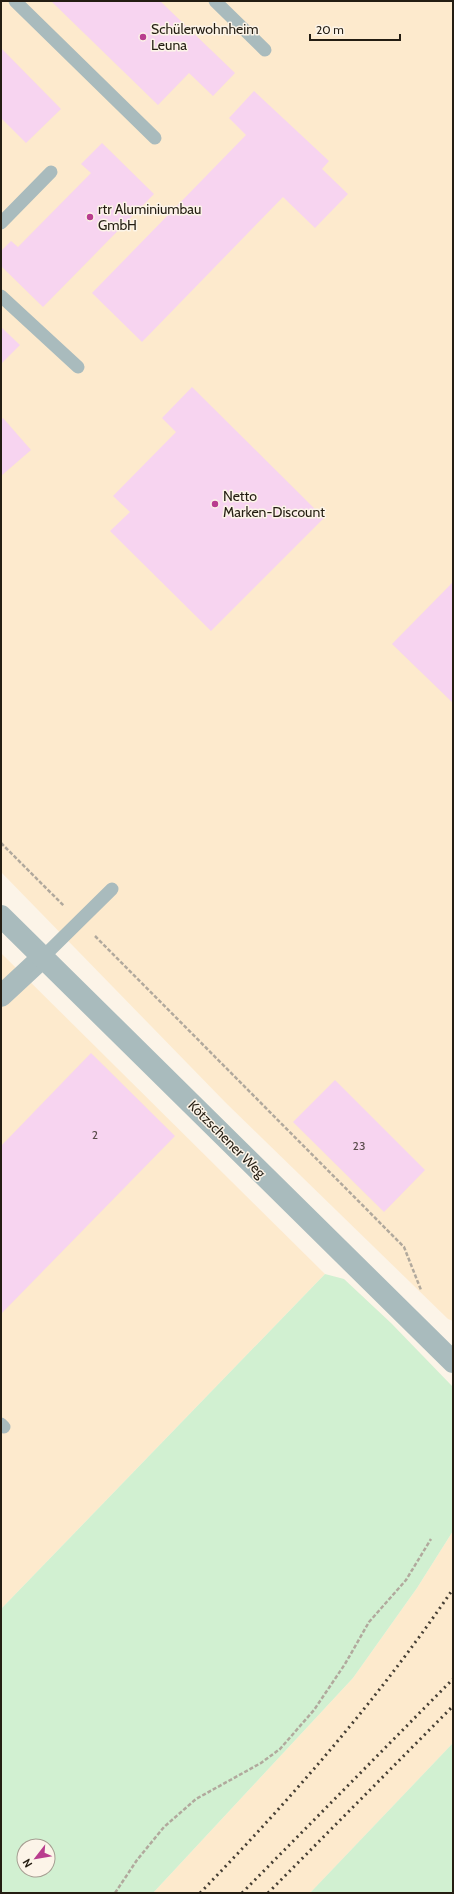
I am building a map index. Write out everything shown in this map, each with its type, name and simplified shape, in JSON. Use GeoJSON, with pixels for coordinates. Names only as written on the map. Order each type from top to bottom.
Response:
{"type":"FeatureCollection","features":[{"type":"Feature","properties":{"kind":"street","name":"Kötzschener Weg"},"geometry":{"type":"LineString","coordinates":[[1,916],[453,1362]]}},
{"type":"Feature","properties":{"kind":"street"},"geometry":{"type":"LineString","coordinates":[[1,996],[43,957]]}},
{"type":"Feature","properties":{"kind":"lane"},"geometry":{"type":"LineString","coordinates":[[15,1],[155,138]]}},
{"type":"Feature","properties":{"kind":"lane"},"geometry":{"type":"LineString","coordinates":[[215,1],[265,50]]}},
{"type":"Feature","properties":{"kind":"lane"},"geometry":{"type":"LineString","coordinates":[[1,224],[51,172]]}},
{"type":"Feature","properties":{"kind":"lane"},"geometry":{"type":"LineString","coordinates":[[1,296],[78,367]]}},
{"type":"Feature","properties":{"kind":"lane"},"geometry":{"type":"LineString","coordinates":[[43,957],[112,889]]}},
{"type":"Feature","properties":{"kind":"path"},"geometry":{"type":"LineString","coordinates":[[1,843],[66,908]]}},
{"type":"Feature","properties":{"kind":"path"},"geometry":{"type":"LineString","coordinates":[[94,936],[404,1247],[422,1294]]}},
{"type":"Feature","properties":{"kind":"path"},"geometry":{"type":"LineString","coordinates":[[115,1893],[137,1860],[164,1827],[196,1800],[261,1763],[280,1749],[314,1710],[345,1664],[369,1622],[406,1580],[431,1539]]}},
{"type":"Feature","properties":{"kind":"shaded area"},"geometry":{"type":"Polygon","coordinates":[[[1,1],[453,1],[453,1321],[448,1319],[226,1103],[1,872],[1,1]]]}},
{"type":"Feature","properties":{"kind":"shaded area"},"geometry":{"type":"Polygon","coordinates":[[[1,953],[325,1274],[1,1609],[1,953]]]}},
{"type":"Feature","properties":{"kind":"shaded area"},"geometry":{"type":"Polygon","coordinates":[[[453,1531],[453,1743],[310,1893],[153,1893],[353,1678],[417,1588],[453,1531]]]}},
{"type":"Feature","properties":{"kind":"green space"},"geometry":{"type":"Polygon","coordinates":[[[325,1274],[344,1279],[391,1323],[453,1387],[453,1531],[417,1588],[353,1678],[153,1893],[1,1893],[1,1609],[325,1274]]]}},
{"type":"Feature","properties":{"kind":"green space"},"geometry":{"type":"Polygon","coordinates":[[[453,1743],[453,1893],[310,1893],[453,1743]]]}},
{"type":"Feature","properties":{"kind":"building","name":"Schülerwohnheim Leuna"},"geometry":{"type":"Polygon","coordinates":[[[51,1],[160,1],[235,73],[213,96],[189,73],[158,105],[51,1]]]}},
{"type":"Feature","properties":{"kind":"building"},"geometry":{"type":"Polygon","coordinates":[[[1,48],[61,109],[26,143],[1,118],[1,48]]]}},
{"type":"Feature","properties":{"kind":"building"},"geometry":{"type":"Polygon","coordinates":[[[254,91],[329,161],[322,169],[348,194],[315,228],[283,197],[142,342],[92,293],[246,135],[229,118],[254,91]]]}},
{"type":"Feature","properties":{"kind":"building","name":"rtr Aluminiumbau GmbH"},"geometry":{"type":"Polygon","coordinates":[[[102,143],[154,194],[43,307],[1,266],[1,251],[11,241],[18,247],[91,173],[81,164],[102,143]]]}},
{"type":"Feature","properties":{"kind":"building"},"geometry":{"type":"Polygon","coordinates":[[[1,327],[20,345],[1,364],[1,327]]]}},
{"type":"Feature","properties":{"kind":"building","name":"Netto Marken-Discount"},"geometry":{"type":"Polygon","coordinates":[[[192,387],[324,518],[211,631],[110,531],[130,512],[113,496],[176,432],[162,418],[192,387]]]}},
{"type":"Feature","properties":{"kind":"building"},"geometry":{"type":"Polygon","coordinates":[[[3,418],[31,450],[1,476],[1,420],[3,418]]]}},
{"type":"Feature","properties":{"kind":"building"},"geometry":{"type":"Polygon","coordinates":[[[453,582],[453,703],[392,644],[453,582]]]}},
{"type":"Feature","properties":{"kind":"building"},"geometry":{"type":"Polygon","coordinates":[[[91,1053],[175,1136],[1,1314],[1,1146],[91,1053]]]}},
{"type":"Feature","properties":{"kind":"building"},"geometry":{"type":"Polygon","coordinates":[[[335,1080],[425,1170],[384,1212],[293,1122],[335,1080]]]}},
{"type":"Feature","properties":{"kind":"railway"},"geometry":{"type":"LineString","coordinates":[[200,1893],[268,1821],[365,1708],[425,1629],[453,1589]]}},
{"type":"Feature","properties":{"kind":"railway"},"geometry":{"type":"LineString","coordinates":[[242,1893],[453,1679]]}},
{"type":"Feature","properties":{"kind":"railway"},"geometry":{"type":"LineString","coordinates":[[268,1893],[453,1706]]}},
{"type":"Feature","properties":{"kind":"place","name":"Schülerwohnheim Leuna"},"geometry":{"type":"Point","coordinates":[143,37]}},
{"type":"Feature","properties":{"kind":"place","name":"rtr Aluminiumbau GmbH"},"geometry":{"type":"Point","coordinates":[90,217]}},
{"type":"Feature","properties":{"kind":"place","name":"Netto Marken-Discount"},"geometry":{"type":"Point","coordinates":[215,504]}}]}
